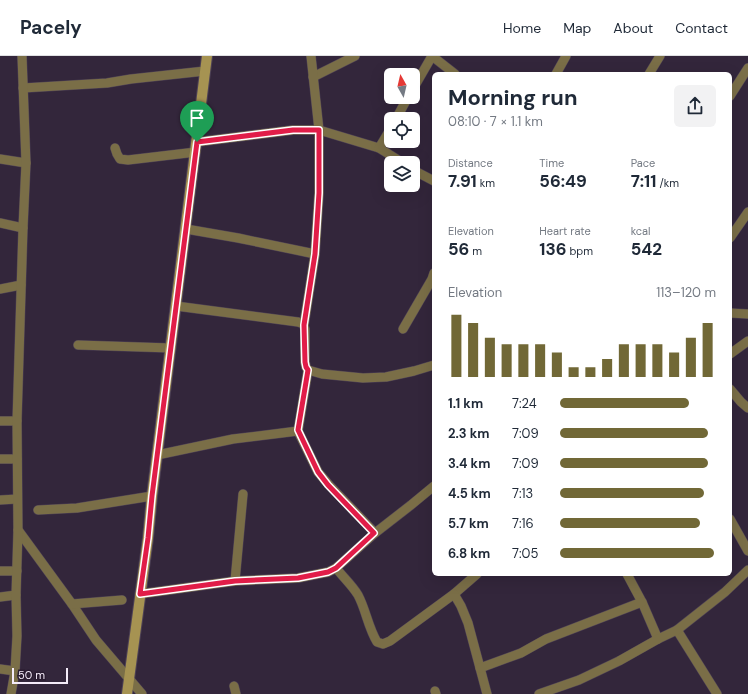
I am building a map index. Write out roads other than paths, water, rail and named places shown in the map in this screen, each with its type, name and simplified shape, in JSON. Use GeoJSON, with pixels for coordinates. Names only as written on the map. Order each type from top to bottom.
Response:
{"type":"FeatureCollection","features":[{"type":"Feature","properties":{"kind":"main road"},"geometry":{"type":"LineString","coordinates":[[127,694],[148,538],[207,56]]}},
{"type":"Feature","properties":{"kind":"street"},"geometry":{"type":"LineString","coordinates":[[11,694],[15,672],[17,636],[17,421],[26,163],[22,56]]}},
{"type":"Feature","properties":{"kind":"street"},"geometry":{"type":"LineString","coordinates":[[311,56],[319,130],[319,193],[315,254],[304,325],[305,362],[308,370],[298,430],[318,472],[328,485],[374,533]]}},
{"type":"Feature","properties":{"kind":"street"},"geometry":{"type":"LineString","coordinates":[[313,77],[355,56]]}},
{"type":"Feature","properties":{"kind":"street"},"geometry":{"type":"LineString","coordinates":[[420,77],[432,56],[452,72]]}},
{"type":"Feature","properties":{"kind":"street"},"geometry":{"type":"LineString","coordinates":[[557,72],[566,56]]}},
{"type":"Feature","properties":{"kind":"street"},"geometry":{"type":"LineString","coordinates":[[650,72],[660,56]]}},
{"type":"Feature","properties":{"kind":"street"},"geometry":{"type":"LineString","coordinates":[[732,93],[748,68]]}},
{"type":"Feature","properties":{"kind":"street"},"geometry":{"type":"LineString","coordinates":[[23,88],[107,83],[205,71]]}},
{"type":"Feature","properties":{"kind":"street"},"geometry":{"type":"LineString","coordinates":[[115,148],[120,159],[128,160],[293,130],[319,130],[379,148],[392,156]]}},
{"type":"Feature","properties":{"kind":"street"},"geometry":{"type":"LineString","coordinates":[[379,148],[384,140]]}},
{"type":"Feature","properties":{"kind":"street"},"geometry":{"type":"LineString","coordinates":[[0,159],[26,163]]}},
{"type":"Feature","properties":{"kind":"street"},"geometry":{"type":"LineString","coordinates":[[420,174],[432,180]]}},
{"type":"Feature","properties":{"kind":"street"},"geometry":{"type":"LineString","coordinates":[[732,235],[748,212]]}},
{"type":"Feature","properties":{"kind":"street"},"geometry":{"type":"LineString","coordinates":[[0,223],[23,228]]}},
{"type":"Feature","properties":{"kind":"street"},"geometry":{"type":"LineString","coordinates":[[186,229],[315,254]]}},
{"type":"Feature","properties":{"kind":"street"},"geometry":{"type":"LineString","coordinates":[[403,329],[432,279]]}},
{"type":"Feature","properties":{"kind":"street"},"geometry":{"type":"LineString","coordinates":[[0,288],[21,284]]}},
{"type":"Feature","properties":{"kind":"street"},"geometry":{"type":"LineString","coordinates":[[176,306],[298,322],[304,325]]}},
{"type":"Feature","properties":{"kind":"street"},"geometry":{"type":"LineString","coordinates":[[732,313],[748,314]]}},
{"type":"Feature","properties":{"kind":"street"},"geometry":{"type":"LineString","coordinates":[[732,353],[748,341]]}},
{"type":"Feature","properties":{"kind":"street"},"geometry":{"type":"LineString","coordinates":[[78,345],[171,348]]}},
{"type":"Feature","properties":{"kind":"street"},"geometry":{"type":"LineString","coordinates":[[308,370],[322,374],[364,378],[386,377],[414,371],[432,365]]}},
{"type":"Feature","properties":{"kind":"street"},"geometry":{"type":"LineString","coordinates":[[732,391],[748,408]]}},
{"type":"Feature","properties":{"kind":"street"},"geometry":{"type":"LineString","coordinates":[[0,421],[17,421]]}},
{"type":"Feature","properties":{"kind":"street"},"geometry":{"type":"LineString","coordinates":[[157,455],[233,439],[298,430]]}},
{"type":"Feature","properties":{"kind":"street"},"geometry":{"type":"LineString","coordinates":[[0,459],[17,459]]}},
{"type":"Feature","properties":{"kind":"street"},"geometry":{"type":"LineString","coordinates":[[140,594],[235,581],[298,578],[328,572],[336,568],[374,533],[432,488]]}},
{"type":"Feature","properties":{"kind":"street"},"geometry":{"type":"LineString","coordinates":[[235,581],[243,494]]}},
{"type":"Feature","properties":{"kind":"street"},"geometry":{"type":"LineString","coordinates":[[38,510],[77,508],[152,496]]}},
{"type":"Feature","properties":{"kind":"street"},"geometry":{"type":"LineString","coordinates":[[0,500],[18,499]]}},
{"type":"Feature","properties":{"kind":"street"},"geometry":{"type":"LineString","coordinates":[[732,523],[748,551]]}},
{"type":"Feature","properties":{"kind":"street"},"geometry":{"type":"LineString","coordinates":[[18,530],[72,604],[96,640],[142,694]]}},
{"type":"Feature","properties":{"kind":"street"},"geometry":{"type":"LineString","coordinates":[[336,568],[358,595],[373,636],[377,642],[383,644],[390,641],[454,594],[475,576]]}},
{"type":"Feature","properties":{"kind":"street"},"geometry":{"type":"LineString","coordinates":[[539,694],[579,680],[620,661],[676,630],[725,592],[748,570]]}},
{"type":"Feature","properties":{"kind":"street"},"geometry":{"type":"LineString","coordinates":[[0,571],[17,571]]}},
{"type":"Feature","properties":{"kind":"street"},"geometry":{"type":"LineString","coordinates":[[628,576],[642,602],[658,639]]}},
{"type":"Feature","properties":{"kind":"street"},"geometry":{"type":"LineString","coordinates":[[454,594],[468,623],[487,694]]}},
{"type":"Feature","properties":{"kind":"street"},"geometry":{"type":"LineString","coordinates":[[0,597],[16,595]]}},
{"type":"Feature","properties":{"kind":"street"},"geometry":{"type":"LineString","coordinates":[[72,604],[122,600]]}},
{"type":"Feature","properties":{"kind":"street"},"geometry":{"type":"LineString","coordinates":[[480,668],[521,653],[546,639],[642,602]]}},
{"type":"Feature","properties":{"kind":"street"},"geometry":{"type":"LineString","coordinates":[[676,630],[717,694]]}},
{"type":"Feature","properties":{"kind":"street"},"geometry":{"type":"LineString","coordinates":[[0,669],[15,672]]}}]}
